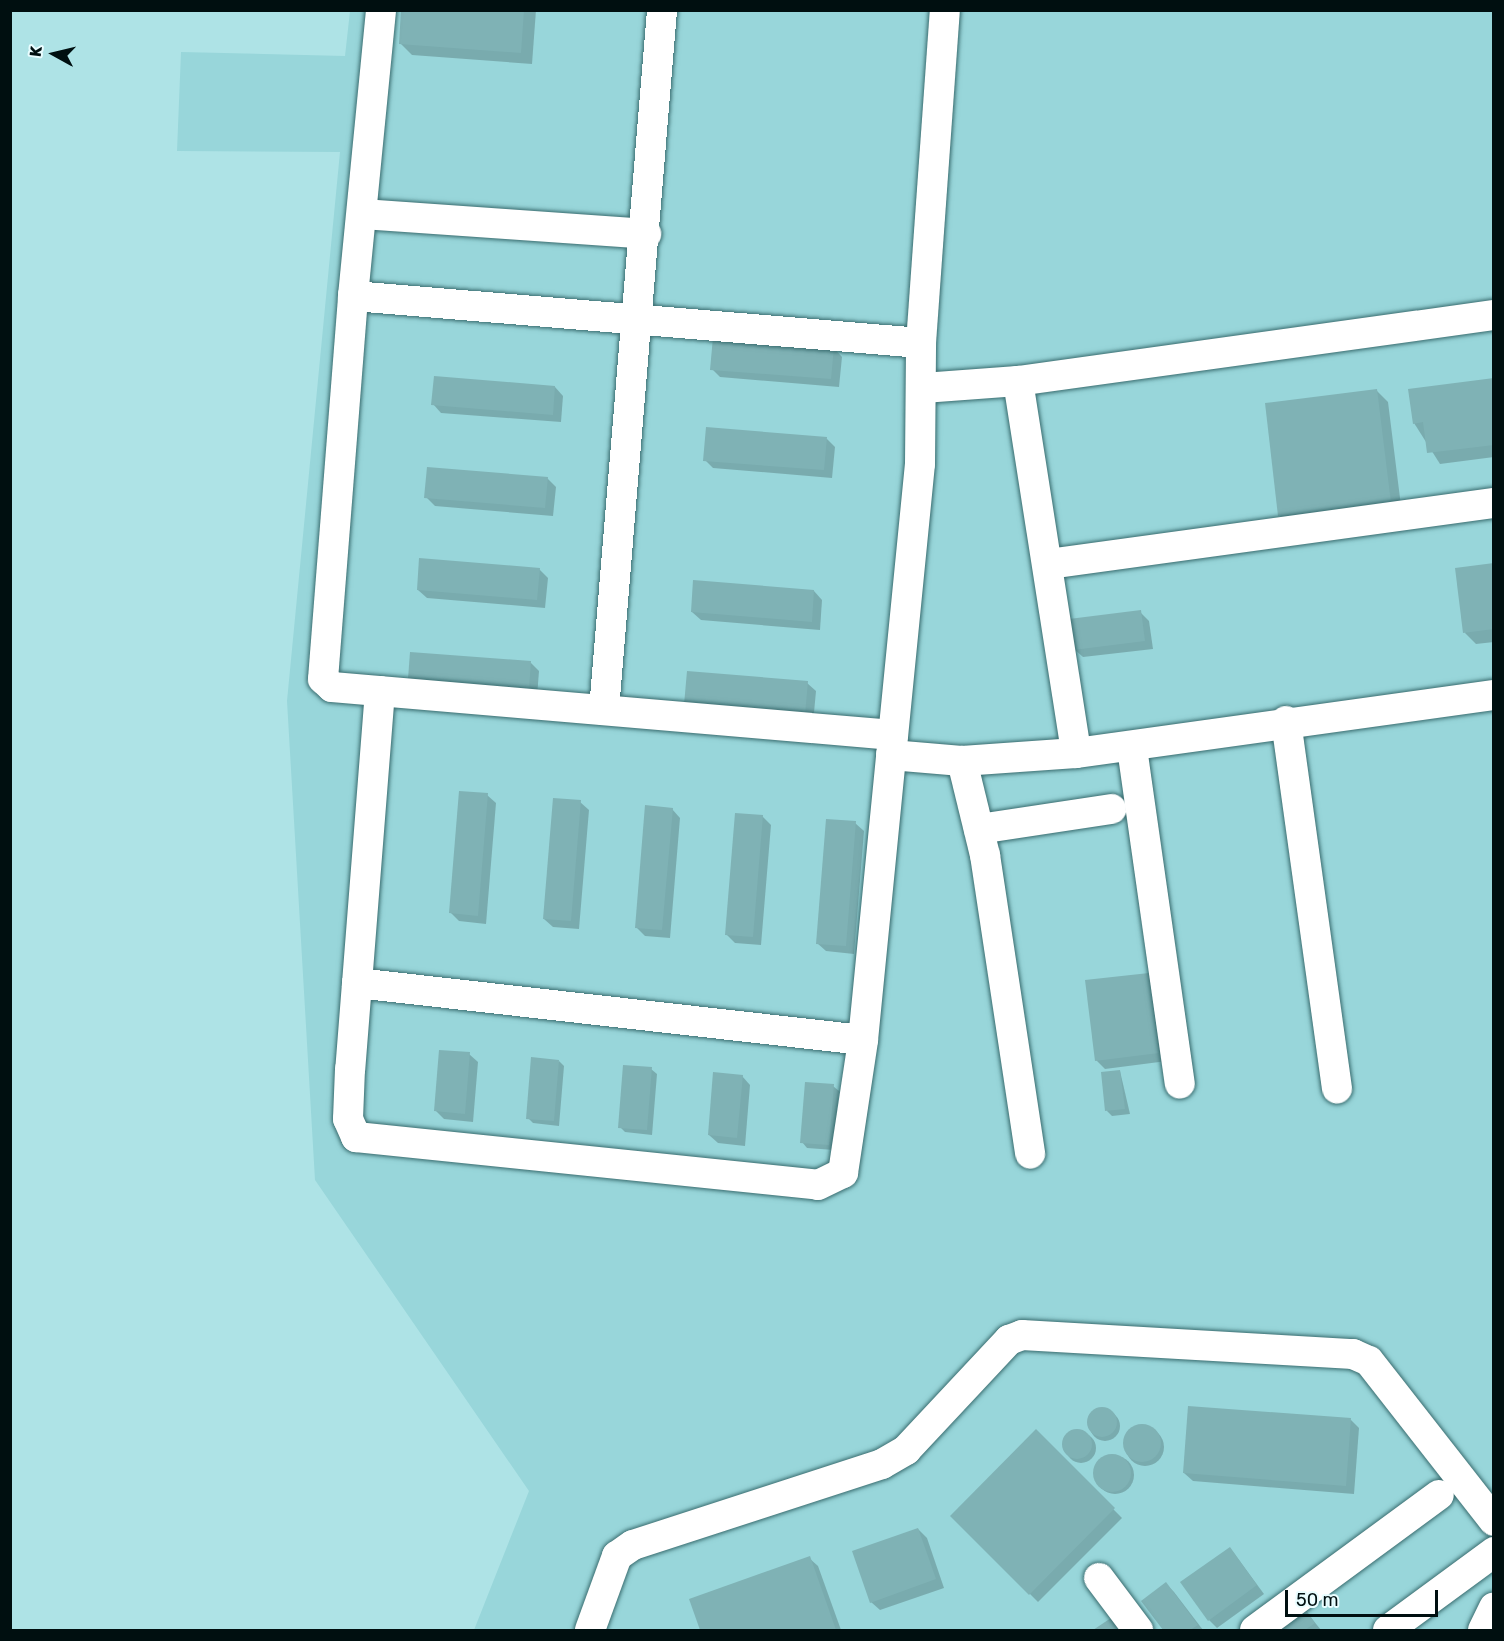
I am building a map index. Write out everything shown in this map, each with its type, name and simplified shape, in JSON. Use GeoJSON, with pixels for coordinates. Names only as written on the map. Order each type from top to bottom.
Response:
{"type":"FeatureCollection","features":[{"type":"Feature","properties":{"kind":"lane"},"geometry":{"type":"LineString","coordinates":[[381,10],[363,214],[353,296],[323,679],[332,687],[604,710],[892,745],[962,762],[1132,748],[1286,722],[1494,695]]}},
{"type":"Feature","properties":{"kind":"lane"},"geometry":{"type":"LineString","coordinates":[[604,710],[640,318],[662,10]]}},
{"type":"Feature","properties":{"kind":"lane"},"geometry":{"type":"LineString","coordinates":[[380,691],[348,1119],[360,1140],[825,1184],[848,1166],[863,1040],[892,745],[923,388],[921,343],[945,10]]}},
{"type":"Feature","properties":{"kind":"lane"},"geometry":{"type":"LineString","coordinates":[[363,214],[646,234]]}},
{"type":"Feature","properties":{"kind":"lane"},"geometry":{"type":"LineString","coordinates":[[353,296],[921,343]]}},
{"type":"Feature","properties":{"kind":"lane"},"geometry":{"type":"LineString","coordinates":[[923,388],[1018,381],[1494,315]]}},
{"type":"Feature","properties":{"kind":"lane"},"geometry":{"type":"LineString","coordinates":[[1018,381],[1041,553],[1048,564],[1076,753]]}},
{"type":"Feature","properties":{"kind":"lane"},"geometry":{"type":"LineString","coordinates":[[1048,564],[1494,503]]}},
{"type":"Feature","properties":{"kind":"lane"},"geometry":{"type":"LineString","coordinates":[[1286,722],[1337,1088]]}},
{"type":"Feature","properties":{"kind":"lane"},"geometry":{"type":"LineString","coordinates":[[1132,748],[1180,1084]]}},
{"type":"Feature","properties":{"kind":"lane"},"geometry":{"type":"LineString","coordinates":[[962,762],[979,829],[1030,1154]]}},
{"type":"Feature","properties":{"kind":"lane"},"geometry":{"type":"LineString","coordinates":[[979,829],[1111,808]]}},
{"type":"Feature","properties":{"kind":"lane"},"geometry":{"type":"LineString","coordinates":[[357,983],[863,1040]]}},
{"type":"Feature","properties":{"kind":"lane"},"geometry":{"type":"LineString","coordinates":[[590,1630],[617,1556],[633,1545],[882,1464],[906,1450],[1009,1340],[1022,1335],[1353,1354],[1368,1361],[1494,1521]]}},
{"type":"Feature","properties":{"kind":"lane"},"geometry":{"type":"LineString","coordinates":[[1255,1630],[1439,1495]]}},
{"type":"Feature","properties":{"kind":"lane"},"geometry":{"type":"LineString","coordinates":[[1388,1630],[1494,1552]]}},
{"type":"Feature","properties":{"kind":"lane"},"geometry":{"type":"LineString","coordinates":[[1100,1578],[1138,1630]]}},
{"type":"Feature","properties":{"kind":"lane"},"geometry":{"type":"LineString","coordinates":[[1483,1630],[1494,1607]]}},
{"type":"Feature","properties":{"kind":"shaded area"},"geometry":{"type":"Polygon","coordinates":[[[350,11],[1493,11],[1493,1630],[474,1630],[529,1491],[315,1180],[287,701],[340,152],[177,151],[181,52],[345,56],[350,11]]]}},
{"type":"Feature","properties":{"kind":"building"},"geometry":{"type":"Polygon","coordinates":[[[401,10],[524,10],[521,53],[399,44],[401,10]]]}},
{"type":"Feature","properties":{"kind":"building"},"geometry":{"type":"Polygon","coordinates":[[[713,337],[834,347],[831,379],[710,370],[713,337]]]}},
{"type":"Feature","properties":{"kind":"building"},"geometry":{"type":"Polygon","coordinates":[[[434,376],[555,386],[553,415],[431,405],[434,376]]]}},
{"type":"Feature","properties":{"kind":"building"},"geometry":{"type":"Polygon","coordinates":[[[1494,378],[1494,445],[1427,453],[1423,422],[1413,424],[1408,389],[1494,378]]]}},
{"type":"Feature","properties":{"kind":"building"},"geometry":{"type":"Polygon","coordinates":[[[1377,389],[1391,503],[1278,516],[1265,403],[1377,389]]]}},
{"type":"Feature","properties":{"kind":"building"},"geometry":{"type":"Polygon","coordinates":[[[706,427],[827,437],[824,470],[703,461],[706,427]]]}},
{"type":"Feature","properties":{"kind":"building"},"geometry":{"type":"Polygon","coordinates":[[[427,467],[548,477],[545,508],[424,498],[427,467]]]}},
{"type":"Feature","properties":{"kind":"building"},"geometry":{"type":"Polygon","coordinates":[[[419,558],[540,568],[537,600],[417,590],[419,558]]]}},
{"type":"Feature","properties":{"kind":"building"},"geometry":{"type":"Polygon","coordinates":[[[1494,563],[1494,629],[1463,633],[1455,568],[1494,563]]]}},
{"type":"Feature","properties":{"kind":"building"},"geometry":{"type":"Polygon","coordinates":[[[693,580],[814,590],[812,622],[691,612],[693,580]]]}},
{"type":"Feature","properties":{"kind":"building"},"geometry":{"type":"Polygon","coordinates":[[[1141,610],[1145,641],[1073,650],[1069,619],[1141,610]]]}},
{"type":"Feature","properties":{"kind":"building"},"geometry":{"type":"Polygon","coordinates":[[[410,652],[531,661],[529,689],[408,679],[410,652]]]}},
{"type":"Feature","properties":{"kind":"building"},"geometry":{"type":"Polygon","coordinates":[[[687,671],[808,681],[805,715],[684,705],[687,671]]]}},
{"type":"Feature","properties":{"kind":"building"},"geometry":{"type":"Polygon","coordinates":[[[459,791],[488,793],[478,916],[449,913],[459,791]]]}},
{"type":"Feature","properties":{"kind":"building"},"geometry":{"type":"Polygon","coordinates":[[[553,798],[581,800],[571,921],[543,919],[553,798]]]}},
{"type":"Feature","properties":{"kind":"building"},"geometry":{"type":"Polygon","coordinates":[[[645,805],[673,808],[662,930],[635,928],[645,805]]]}},
{"type":"Feature","properties":{"kind":"building"},"geometry":{"type":"Polygon","coordinates":[[[735,813],[763,815],[753,937],[725,935],[735,813]]]}},
{"type":"Feature","properties":{"kind":"building"},"geometry":{"type":"Polygon","coordinates":[[[826,819],[856,821],[846,946],[816,944],[826,819]]]}},
{"type":"Feature","properties":{"kind":"building"},"geometry":{"type":"Polygon","coordinates":[[[1149,973],[1159,1053],[1095,1061],[1085,980],[1149,973]]]}},
{"type":"Feature","properties":{"kind":"building"},"geometry":{"type":"Polygon","coordinates":[[[439,1050],[470,1052],[465,1114],[434,1111],[439,1050]]]}},
{"type":"Feature","properties":{"kind":"building"},"geometry":{"type":"Polygon","coordinates":[[[531,1057],[559,1060],[554,1121],[526,1119],[531,1057]]]}},
{"type":"Feature","properties":{"kind":"building"},"geometry":{"type":"Polygon","coordinates":[[[623,1065],[652,1067],[647,1130],[618,1128],[623,1065]]]}},
{"type":"Feature","properties":{"kind":"building"},"geometry":{"type":"Polygon","coordinates":[[[1120,1070],[1125,1109],[1105,1111],[1101,1072],[1120,1070]]]}},
{"type":"Feature","properties":{"kind":"building"},"geometry":{"type":"Polygon","coordinates":[[[713,1072],[743,1075],[737,1138],[708,1135],[713,1072]]]}},
{"type":"Feature","properties":{"kind":"building"},"geometry":{"type":"Polygon","coordinates":[[[805,1082],[834,1084],[829,1145],[800,1143],[805,1082]]]}},
{"type":"Feature","properties":{"kind":"building"},"geometry":{"type":"Polygon","coordinates":[[[1188,1406],[1351,1418],[1346,1486],[1183,1473],[1188,1406]]]}},
{"type":"Feature","properties":{"kind":"building"},"geometry":{"type":"Polygon","coordinates":[[[1102,1407],[1113,1411],[1117,1422],[1113,1433],[1102,1437],[1091,1433],[1087,1422],[1091,1411],[1102,1407]]]}},
{"type":"Feature","properties":{"kind":"building"},"geometry":{"type":"Polygon","coordinates":[[[1142,1424],[1156,1429],[1161,1443],[1156,1457],[1142,1462],[1128,1457],[1123,1443],[1128,1429],[1142,1424]]]}},
{"type":"Feature","properties":{"kind":"building"},"geometry":{"type":"Polygon","coordinates":[[[1036,1429],[1115,1508],[1029,1595],[950,1516],[1036,1429]]]}},
{"type":"Feature","properties":{"kind":"building"},"geometry":{"type":"Polygon","coordinates":[[[1077,1429],[1088,1433],[1092,1444],[1088,1455],[1077,1459],[1066,1455],[1062,1444],[1066,1433],[1077,1429]]]}},
{"type":"Feature","properties":{"kind":"building"},"geometry":{"type":"Polygon","coordinates":[[[1112,1454],[1126,1459],[1131,1473],[1126,1487],[1112,1492],[1098,1487],[1093,1473],[1098,1459],[1112,1454]]]}},
{"type":"Feature","properties":{"kind":"building"},"geometry":{"type":"Polygon","coordinates":[[[918,1528],[936,1579],[870,1603],[852,1551],[918,1528]]]}},
{"type":"Feature","properties":{"kind":"building"},"geometry":{"type":"Polygon","coordinates":[[[1230,1547],[1257,1585],[1208,1621],[1180,1582],[1230,1547]]]}},
{"type":"Feature","properties":{"kind":"building"},"geometry":{"type":"Polygon","coordinates":[[[810,1556],[836,1630],[700,1630],[689,1599],[810,1556]]]}},
{"type":"Feature","properties":{"kind":"building"},"geometry":{"type":"Polygon","coordinates":[[[1166,1582],[1198,1625],[1190,1630],[1163,1630],[1141,1601],[1166,1582]]]}},
{"type":"Feature","properties":{"kind":"building"},"geometry":{"type":"Polygon","coordinates":[[[1304,1607],[1315,1623],[1305,1630],[1272,1630],[1304,1607]]]}},
{"type":"Feature","properties":{"kind":"building"},"geometry":{"type":"Polygon","coordinates":[[[1114,1616],[1124,1630],[1093,1630],[1114,1616]]]}}]}
